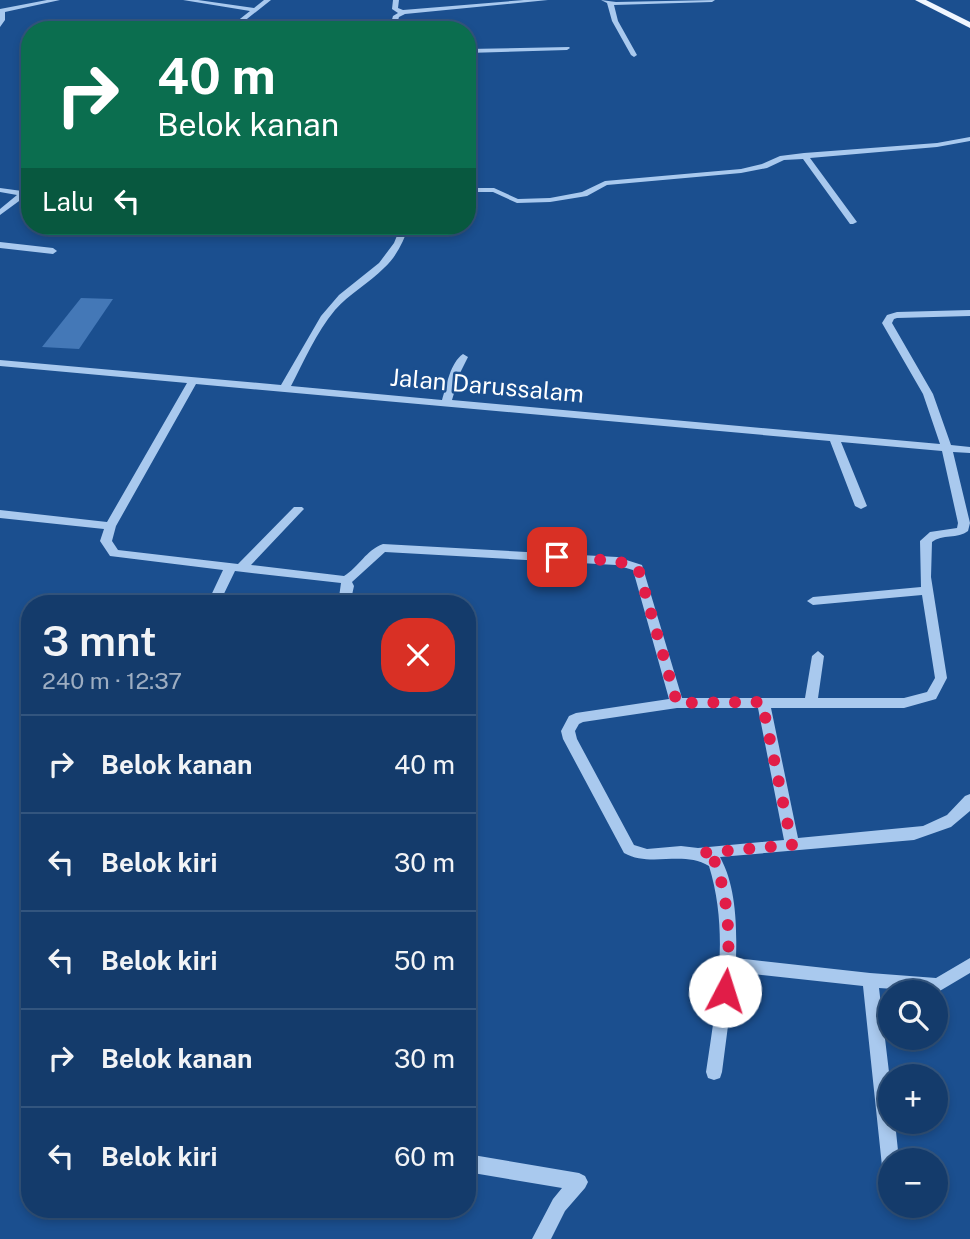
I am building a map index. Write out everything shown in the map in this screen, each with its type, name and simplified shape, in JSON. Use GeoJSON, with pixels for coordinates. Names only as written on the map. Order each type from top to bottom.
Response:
{"type":"FeatureCollection","features":[{"type":"Feature","properties":{"kind":"main road"},"geometry":{"type":"LineString","coordinates":[[919,0],[970,25]]}},
{"type":"Feature","properties":{"kind":"street"},"geometry":{"type":"LineString","coordinates":[[0,25],[3,10],[57,0]]}},
{"type":"Feature","properties":{"kind":"street"},"geometry":{"type":"LineString","coordinates":[[186,0],[255,10]]}},
{"type":"Feature","properties":{"kind":"street"},"geometry":{"type":"LineString","coordinates":[[241,21],[268,0]]}},
{"type":"Feature","properties":{"kind":"street"},"geometry":{"type":"LineString","coordinates":[[396,0],[396,9],[401,12]]}},
{"type":"Feature","properties":{"kind":"street"},"geometry":{"type":"LineString","coordinates":[[395,21],[401,12],[545,0]]}},
{"type":"Feature","properties":{"kind":"street"},"geometry":{"type":"LineString","coordinates":[[634,55],[607,2],[712,0]]}},
{"type":"Feature","properties":{"kind":"street"},"geometry":{"type":"LineString","coordinates":[[476,51],[567,48]]}},
{"type":"Feature","properties":{"kind":"street"},"geometry":{"type":"LineString","coordinates":[[476,190],[494,190],[517,201],[551,200],[584,194],[605,183],[741,171],[783,158],[937,145],[970,139]]}},
{"type":"Feature","properties":{"kind":"street"},"geometry":{"type":"LineString","coordinates":[[804,156],[853,222]]}},
{"type":"Feature","properties":{"kind":"street"},"geometry":{"type":"LineString","coordinates":[[0,190],[21,192]]}},
{"type":"Feature","properties":{"kind":"street"},"geometry":{"type":"LineString","coordinates":[[0,213],[21,197]]}},
{"type":"Feature","properties":{"kind":"street"},"geometry":{"type":"LineString","coordinates":[[285,388],[320,323],[344,295],[389,261],[401,235]]}},
{"type":"Feature","properties":{"kind":"street"},"geometry":{"type":"LineString","coordinates":[[0,245],[53,251]]}},
{"type":"Feature","properties":{"kind":"street"},"geometry":{"type":"LineString","coordinates":[[970,313],[898,315],[888,320],[929,394],[947,448],[966,531],[929,537],[926,547],[927,590],[941,678],[931,696],[904,703],[677,703],[581,717],[574,720],[568,731],[569,739],[629,849],[640,854],[701,853],[914,834],[936,830],[951,822],[970,800]]}},
{"type":"Feature","properties":{"kind":"street"},"geometry":{"type":"LineString","coordinates":[[446,402],[463,357]]}},
{"type":"Feature","properties":{"kind":"street","name":"Jalan Darussalam"},"geometry":{"type":"LineString","coordinates":[[0,363],[970,450]]}},
{"type":"Feature","properties":{"kind":"street"},"geometry":{"type":"LineString","coordinates":[[193,381],[110,526],[106,541],[114,553],[346,580],[361,572],[374,552],[383,548],[631,564],[638,568],[677,703]]}},
{"type":"Feature","properties":{"kind":"street"},"geometry":{"type":"LineString","coordinates":[[834,438],[861,506]]}},
{"type":"Feature","properties":{"kind":"street"},"geometry":{"type":"LineString","coordinates":[[218,595],[235,568],[298,509]]}},
{"type":"Feature","properties":{"kind":"street"},"geometry":{"type":"LineString","coordinates":[[0,514],[110,526]]}},
{"type":"Feature","properties":{"kind":"street"},"geometry":{"type":"LineString","coordinates":[[346,580],[346,595]]}},
{"type":"Feature","properties":{"kind":"street"},"geometry":{"type":"LineString","coordinates":[[813,601],[927,590]]}},
{"type":"Feature","properties":{"kind":"street"},"geometry":{"type":"LineString","coordinates":[[811,702],[818,656]]}},
{"type":"Feature","properties":{"kind":"street"},"geometry":{"type":"LineString","coordinates":[[762,702],[792,845]]}},
{"type":"Feature","properties":{"kind":"street"},"geometry":{"type":"LineString","coordinates":[[701,853],[715,862],[724,892],[729,964],[714,1072]]}},
{"type":"Feature","properties":{"kind":"street"},"geometry":{"type":"LineString","coordinates":[[729,964],[938,985],[970,965]]}},
{"type":"Feature","properties":{"kind":"street"},"geometry":{"type":"LineString","coordinates":[[870,980],[889,1148]]}},
{"type":"Feature","properties":{"kind":"street"},"geometry":{"type":"LineString","coordinates":[[476,1165],[579,1182],[559,1205],[541,1239]]}},
{"type":"Feature","properties":{"kind":"building"},"geometry":{"type":"Polygon","coordinates":[[[81,298],[113,299],[79,349],[42,347],[81,298]]]}},
{"type":"Feature","properties":{"kind":"route"},"geometry":{"type":"LineString","coordinates":[[557,557],[617,561],[638,568],[677,703],[762,702],[792,845],[701,853],[715,862],[724,892],[729,964],[725,991]]}}]}
